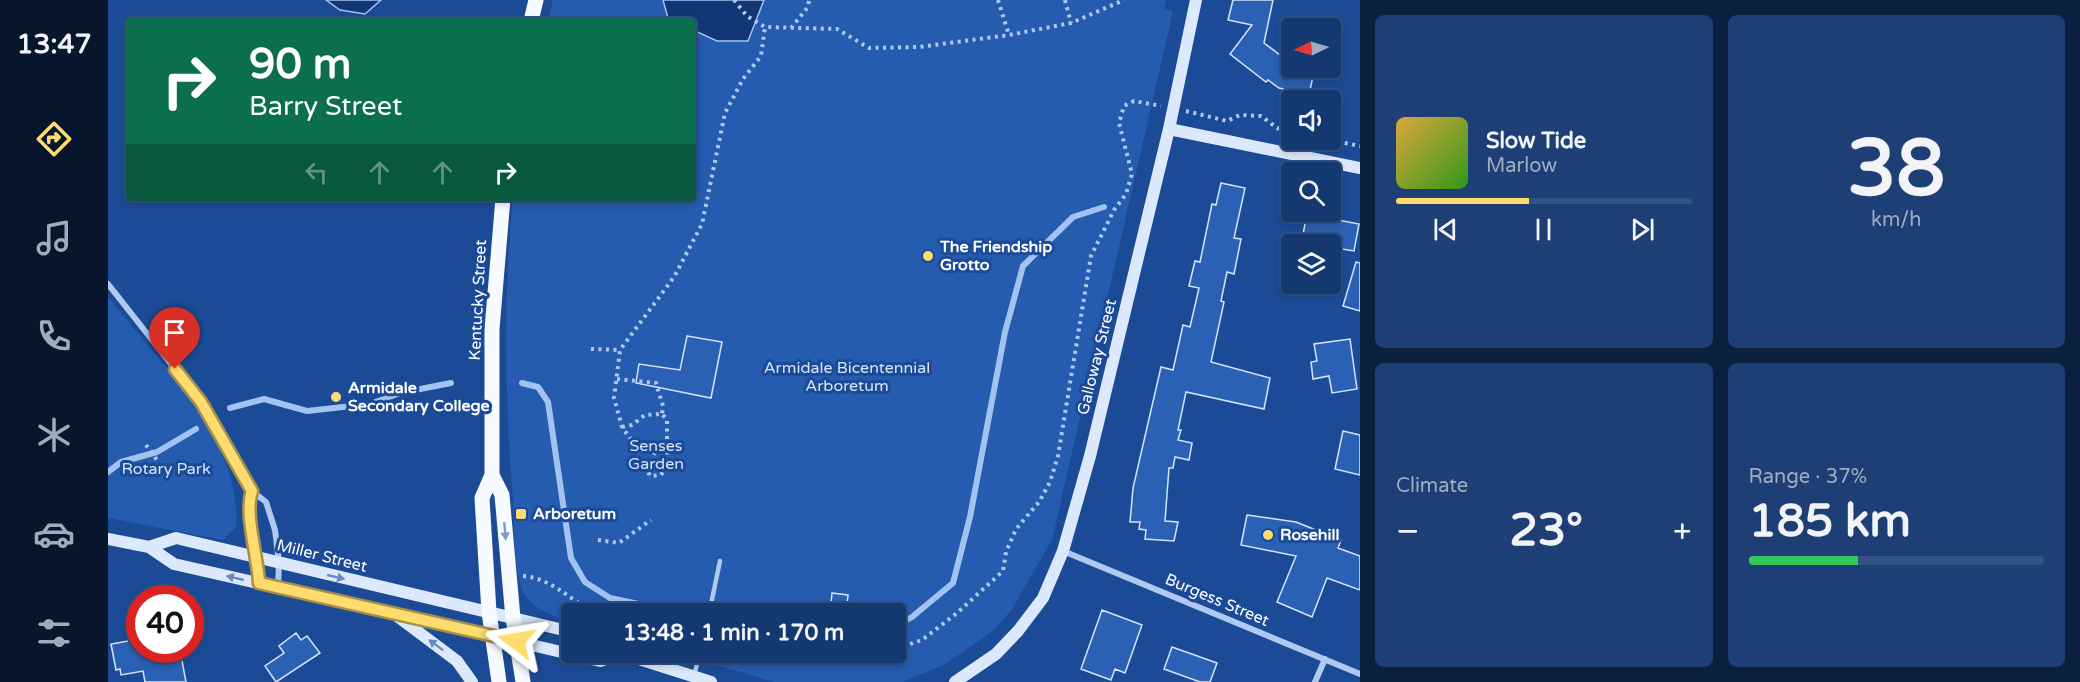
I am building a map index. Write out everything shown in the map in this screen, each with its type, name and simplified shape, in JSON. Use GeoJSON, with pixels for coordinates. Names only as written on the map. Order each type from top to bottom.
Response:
{"type":"FeatureCollection","features":[{"type":"Feature","properties":{"kind":"main road"},"geometry":{"type":"LineString","coordinates":[[532,18],[536,0]]}},
{"type":"Feature","properties":{"kind":"main road","name":"Kentucky Street"},"geometry":{"type":"LineString","coordinates":[[500,682],[489,612],[482,498],[492,475],[492,329],[503,201]]}},
{"type":"Feature","properties":{"kind":"main road","name":"Kentucky Street"},"geometry":{"type":"LineString","coordinates":[[492,475],[502,495],[513,618],[523,682]]}},
{"type":"Feature","properties":{"kind":"street","name":"Galloway Street"},"geometry":{"type":"LineString","coordinates":[[955,682],[996,654],[1018,631],[1043,598],[1063,550],[1090,456],[1169,129],[1196,0]]}},
{"type":"Feature","properties":{"kind":"street"},"geometry":{"type":"LineString","coordinates":[[1169,129],[1360,168]]}},
{"type":"Feature","properties":{"kind":"street"},"geometry":{"type":"LineString","coordinates":[[108,284],[201,402],[252,491],[266,502],[272,515],[279,562],[278,588]]}},
{"type":"Feature","properties":{"kind":"street"},"geometry":{"type":"LineString","coordinates":[[252,491],[249,510],[258,557],[259,583]]}},
{"type":"Feature","properties":{"kind":"street","name":"Miller Street"},"geometry":{"type":"LineString","coordinates":[[149,548],[176,538],[489,612]]}},
{"type":"Feature","properties":{"kind":"street"},"geometry":{"type":"LineString","coordinates":[[108,539],[149,548],[174,564],[561,651]]}},
{"type":"Feature","properties":{"kind":"street","name":"Burgess Street"},"geometry":{"type":"LineString","coordinates":[[1063,550],[1360,674]]}},
{"type":"Feature","properties":{"kind":"street"},"geometry":{"type":"LineString","coordinates":[[489,612],[561,629]]}},
{"type":"Feature","properties":{"kind":"street"},"geometry":{"type":"LineString","coordinates":[[395,614],[457,661],[472,682]]}},
{"type":"Feature","properties":{"kind":"street"},"geometry":{"type":"LineString","coordinates":[[1315,682],[1325,659]]}},
{"type":"Feature","properties":{"kind":"street"},"geometry":{"type":"LineString","coordinates":[[648,663],[711,682]]}},
{"type":"Feature","properties":{"kind":"lane"},"geometry":{"type":"LineString","coordinates":[[710,603],[720,561]]}},
{"type":"Feature","properties":{"kind":"lane"},"geometry":{"type":"LineString","coordinates":[[694,678],[697,663]]}},
{"type":"Feature","properties":{"kind":"path"},"geometry":{"type":"LineString","coordinates":[[734,0],[757,23],[765,27],[837,29],[869,48],[919,47],[1009,35],[1071,23],[1124,0]]}},
{"type":"Feature","properties":{"kind":"path"},"geometry":{"type":"LineString","coordinates":[[791,28],[808,7],[809,0]]}},
{"type":"Feature","properties":{"kind":"path"},"geometry":{"type":"LineString","coordinates":[[998,0],[1009,35]]}},
{"type":"Feature","properties":{"kind":"path"},"geometry":{"type":"LineString","coordinates":[[1065,0],[1071,23]]}},
{"type":"Feature","properties":{"kind":"path"},"geometry":{"type":"LineString","coordinates":[[667,444],[657,448],[637,447],[622,427],[614,398],[620,350],[674,277],[702,224],[725,113],[743,79],[761,56],[765,27]]}},
{"type":"Feature","properties":{"kind":"path"},"geometry":{"type":"LineString","coordinates":[[906,646],[922,640],[957,614],[1003,571],[1006,552],[1016,529],[1039,502],[1050,482],[1058,456],[1091,256],[1114,210],[1126,194],[1132,174],[1119,123],[1124,106],[1134,102],[1156,105]]}},
{"type":"Feature","properties":{"kind":"path"},"geometry":{"type":"LineString","coordinates":[[1189,112],[1227,121],[1239,115],[1261,116],[1281,130]]}},
{"type":"Feature","properties":{"kind":"path"},"geometry":{"type":"LineString","coordinates":[[1341,142],[1360,146]]}},
{"type":"Feature","properties":{"kind":"path"},"geometry":{"type":"LineString","coordinates":[[591,349],[620,350]]}},
{"type":"Feature","properties":{"kind":"path"},"geometry":{"type":"LineString","coordinates":[[617,379],[656,382],[663,406],[662,414],[667,420],[668,464],[661,476],[650,476],[647,470],[657,448]]}},
{"type":"Feature","properties":{"kind":"path"},"geometry":{"type":"LineString","coordinates":[[622,427],[632,425],[645,416],[662,414]]}},
{"type":"Feature","properties":{"kind":"path"},"geometry":{"type":"LineString","coordinates":[[146,445],[157,460]]}},
{"type":"Feature","properties":{"kind":"path"},"geometry":{"type":"LineString","coordinates":[[598,540],[619,543],[651,520]]}},
{"type":"Feature","properties":{"kind":"path"},"geometry":{"type":"LineString","coordinates":[[519,575],[532,576],[551,584],[576,603]]}},
{"type":"Feature","properties":{"kind":"green space","name":"Armidale Bicentennial Arboretum"},"geometry":{"type":"Polygon","coordinates":[[[553,0],[1166,0],[1164,9],[1173,11],[1052,540],[1012,609],[995,629],[946,664],[903,682],[775,682],[709,663],[906,663],[906,603],[561,603],[561,619],[535,606],[521,587],[516,556],[507,387],[506,311],[513,201],[696,201],[696,18],[549,18],[553,0]]]}},
{"type":"Feature","properties":{"kind":"green space","name":"Rotary Park"},"geometry":{"type":"Polygon","coordinates":[[[108,297],[172,375],[212,433],[226,464],[235,495],[236,527],[223,540],[108,518],[108,297]]]}},
{"type":"Feature","properties":{"kind":"shaded area"},"geometry":{"type":"Polygon","coordinates":[[[326,0],[381,0],[365,14],[340,10],[326,0]]]}},
{"type":"Feature","properties":{"kind":"shaded area"},"geometry":{"type":"Polygon","coordinates":[[[663,0],[764,0],[748,41],[717,41],[696,31],[696,18],[668,18],[663,0]]]}},
{"type":"Feature","properties":{"kind":"building"},"geometry":{"type":"Polygon","coordinates":[[[1233,0],[1273,0],[1264,43],[1281,56],[1281,78],[1313,78],[1310,90],[1279,88],[1268,80],[1266,82],[1230,54],[1252,25],[1228,20],[1233,0]]]}},
{"type":"Feature","properties":{"kind":"building"},"geometry":{"type":"Polygon","coordinates":[[[1221,183],[1245,188],[1234,238],[1241,239],[1234,274],[1227,272],[1221,301],[1224,302],[1211,362],[1270,378],[1264,409],[1186,392],[1178,440],[1192,443],[1189,460],[1175,457],[1173,468],[1169,468],[1165,521],[1178,522],[1174,541],[1145,539],[1146,530],[1139,529],[1140,522],[1130,522],[1133,488],[1161,367],[1173,370],[1183,325],[1190,327],[1199,288],[1189,286],[1195,261],[1200,262],[1212,204],[1216,205],[1221,183]]]}},
{"type":"Feature","properties":{"kind":"building"},"geometry":{"type":"Polygon","coordinates":[[[1341,221],[1359,224],[1354,251],[1341,249],[1341,234],[1303,234],[1305,222],[1341,221]]]}},
{"type":"Feature","properties":{"kind":"building"},"geometry":{"type":"Polygon","coordinates":[[[1356,262],[1360,263],[1360,311],[1343,306],[1356,262]]]}},
{"type":"Feature","properties":{"kind":"building"},"geometry":{"type":"Polygon","coordinates":[[[687,336],[722,342],[711,398],[636,383],[639,364],[680,370],[687,336]]]}},
{"type":"Feature","properties":{"kind":"building"},"geometry":{"type":"Polygon","coordinates":[[[1350,339],[1357,389],[1332,393],[1329,376],[1313,379],[1311,362],[1317,361],[1314,344],[1350,339]]]}},
{"type":"Feature","properties":{"kind":"building"},"geometry":{"type":"Polygon","coordinates":[[[1343,431],[1360,435],[1360,475],[1335,469],[1343,431]]]}},
{"type":"Feature","properties":{"kind":"building"},"geometry":{"type":"Polygon","coordinates":[[[1247,515],[1296,522],[1341,540],[1338,548],[1360,556],[1360,590],[1327,578],[1312,617],[1277,602],[1296,556],[1241,545],[1247,515]]]}},
{"type":"Feature","properties":{"kind":"building"},"geometry":{"type":"Polygon","coordinates":[[[832,593],[848,595],[847,603],[831,603],[832,593]]]}},
{"type":"Feature","properties":{"kind":"building"},"geometry":{"type":"Polygon","coordinates":[[[1102,610],[1142,625],[1125,673],[1115,669],[1111,680],[1081,669],[1102,610]]]}},
{"type":"Feature","properties":{"kind":"building"},"geometry":{"type":"Polygon","coordinates":[[[296,633],[301,640],[307,636],[320,653],[276,682],[265,666],[284,653],[279,646],[296,633]]]}},
{"type":"Feature","properties":{"kind":"building"},"geometry":{"type":"Polygon","coordinates":[[[126,641],[126,663],[182,663],[186,682],[145,682],[143,671],[121,675],[120,669],[116,670],[111,644],[126,641]]]}},
{"type":"Feature","properties":{"kind":"building"},"geometry":{"type":"Polygon","coordinates":[[[1172,647],[1217,663],[1210,682],[1200,682],[1164,669],[1172,647]]]}},
{"type":"Feature","properties":{"kind":"waterway"},"geometry":{"type":"LineString","coordinates":[[906,620],[953,583],[970,517],[1005,332],[1023,266],[1073,217],[1104,207]]}},
{"type":"Feature","properties":{"kind":"waterway"},"geometry":{"type":"LineString","coordinates":[[230,408],[264,399],[307,411],[370,404],[400,393],[451,383]]}},
{"type":"Feature","properties":{"kind":"waterway"},"geometry":{"type":"LineString","coordinates":[[522,383],[538,387],[548,402],[571,558],[585,582],[610,598],[634,603]]}},
{"type":"Feature","properties":{"kind":"waterway"},"geometry":{"type":"LineString","coordinates":[[108,472],[121,462],[157,452],[196,429]]}},
{"type":"Feature","properties":{"kind":"place","name":"The Friendship Grotto"},"geometry":{"type":"Point","coordinates":[928,256]}},
{"type":"Feature","properties":{"kind":"place","name":"Armidale Secondary College"},"geometry":{"type":"Point","coordinates":[336,397]}},
{"type":"Feature","properties":{"kind":"place","name":"Arboretum"},"geometry":{"type":"Point","coordinates":[521,514]}},
{"type":"Feature","properties":{"kind":"place","name":"Rosehill"},"geometry":{"type":"Point","coordinates":[1268,535]}},
{"type":"Feature","properties":{"kind":"route"},"geometry":{"type":"LineString","coordinates":[[175,369],[201,402],[234,455],[252,491],[249,510],[258,557],[259,583],[516,641]]}},
{"type":"Feature","properties":{"kind":"park label","name":"Senses Garden"},"geometry":{"type":"Point","coordinates":[656,455]}}]}
